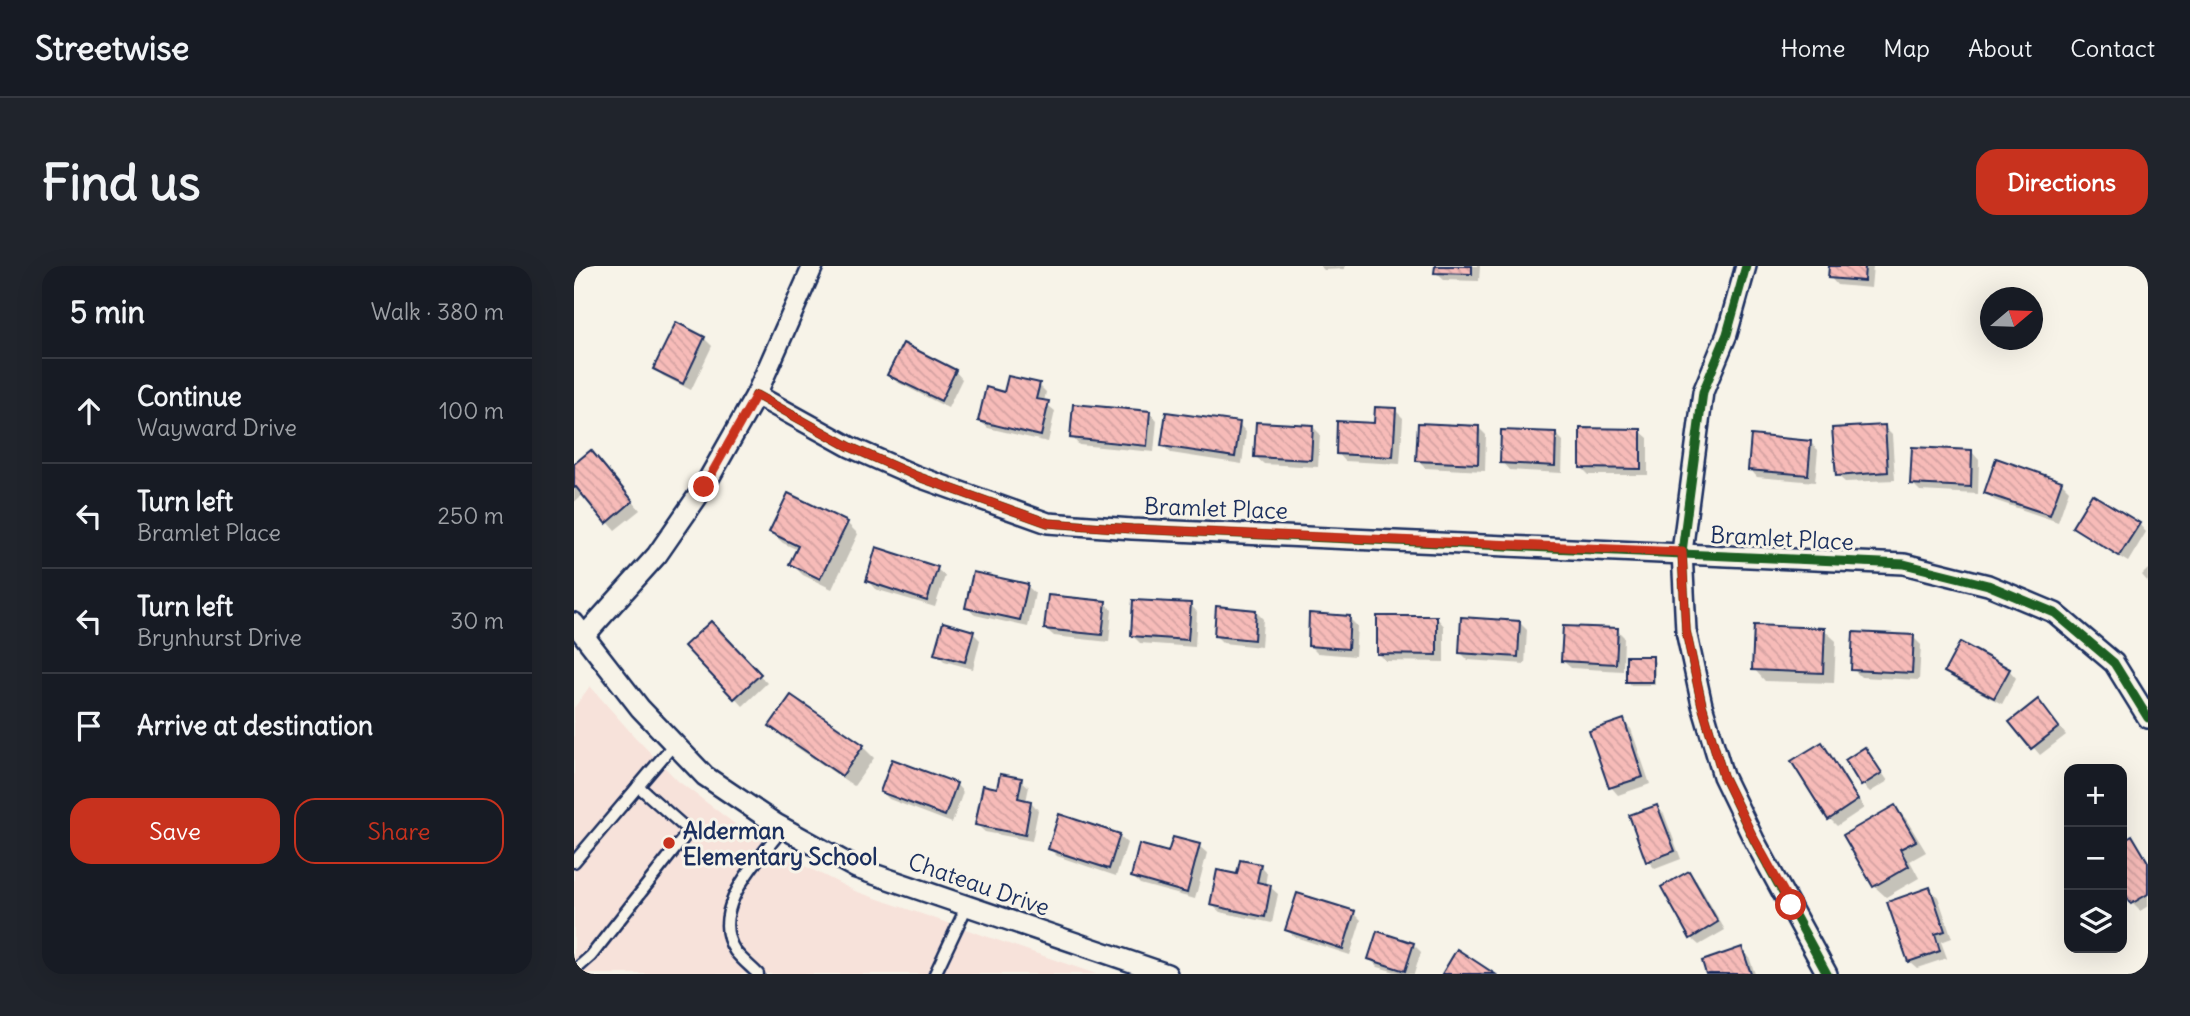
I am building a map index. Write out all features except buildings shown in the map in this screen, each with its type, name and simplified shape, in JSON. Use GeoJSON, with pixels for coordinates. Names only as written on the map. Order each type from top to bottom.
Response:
{"type":"FeatureCollection","features":[{"type":"Feature","properties":{"kind":"street"},"geometry":{"type":"LineString","coordinates":[[579,629],[657,555],[704,487],[756,395],[813,266]]}},
{"type":"Feature","properties":{"kind":"street"},"geometry":{"type":"LineString","coordinates":[[1746,266],[1727,334],[1703,392],[1682,552],[1686,631],[1702,705],[1723,776],[1827,974]]}},
{"type":"Feature","properties":{"kind":"street","name":"Bramlet Place"},"geometry":{"type":"LineString","coordinates":[[756,395],[850,447],[916,476],[1048,523],[1903,564],[1989,585],[2055,613],[2114,663],[2148,718]]}},
{"type":"Feature","properties":{"kind":"street","name":"Chateau Drive"},"geometry":{"type":"LineString","coordinates":[[579,629],[640,708],[705,776],[783,828],[856,868],[1167,974]]}},
{"type":"Feature","properties":{"kind":"lane"},"geometry":{"type":"LineString","coordinates":[[574,862],[674,744]]}},
{"type":"Feature","properties":{"kind":"lane"},"geometry":{"type":"LineString","coordinates":[[574,971],[591,957],[689,831],[638,786]]}},
{"type":"Feature","properties":{"kind":"lane"},"geometry":{"type":"LineString","coordinates":[[758,974],[734,950],[727,925],[731,900],[744,878],[783,828]]}},
{"type":"Feature","properties":{"kind":"lane"},"geometry":{"type":"LineString","coordinates":[[935,974],[967,906]]}},
{"type":"Feature","properties":{"kind":"shaded area","name":"Alderman Elementary School"},"geometry":{"type":"Polygon","coordinates":[[[590,686],[678,781],[739,827],[791,859],[855,891],[1096,974],[574,974],[574,708],[590,686]]]}},
{"type":"Feature","properties":{"kind":"cycle path"},"geometry":{"type":"LineString","coordinates":[[1746,266],[1727,334],[1703,392],[1682,552],[1686,631],[1702,705],[1723,776],[1754,840],[1827,974]]}},
{"type":"Feature","properties":{"kind":"cycle path"},"geometry":{"type":"LineString","coordinates":[[756,395],[850,447],[916,476],[1048,523],[1904,564],[1988,585],[2055,613],[2114,663],[2148,718]]}},
{"type":"Feature","properties":{"kind":"place","name":"Alderman Elementary School"},"geometry":{"type":"Point","coordinates":[669,843]}},
{"type":"Feature","properties":{"kind":"route"},"geometry":{"type":"LineString","coordinates":[[704,487],[756,395],[850,447],[916,476],[1048,523],[1132,529],[1682,552],[1686,631],[1702,705],[1723,776],[1791,905]]}}]}
